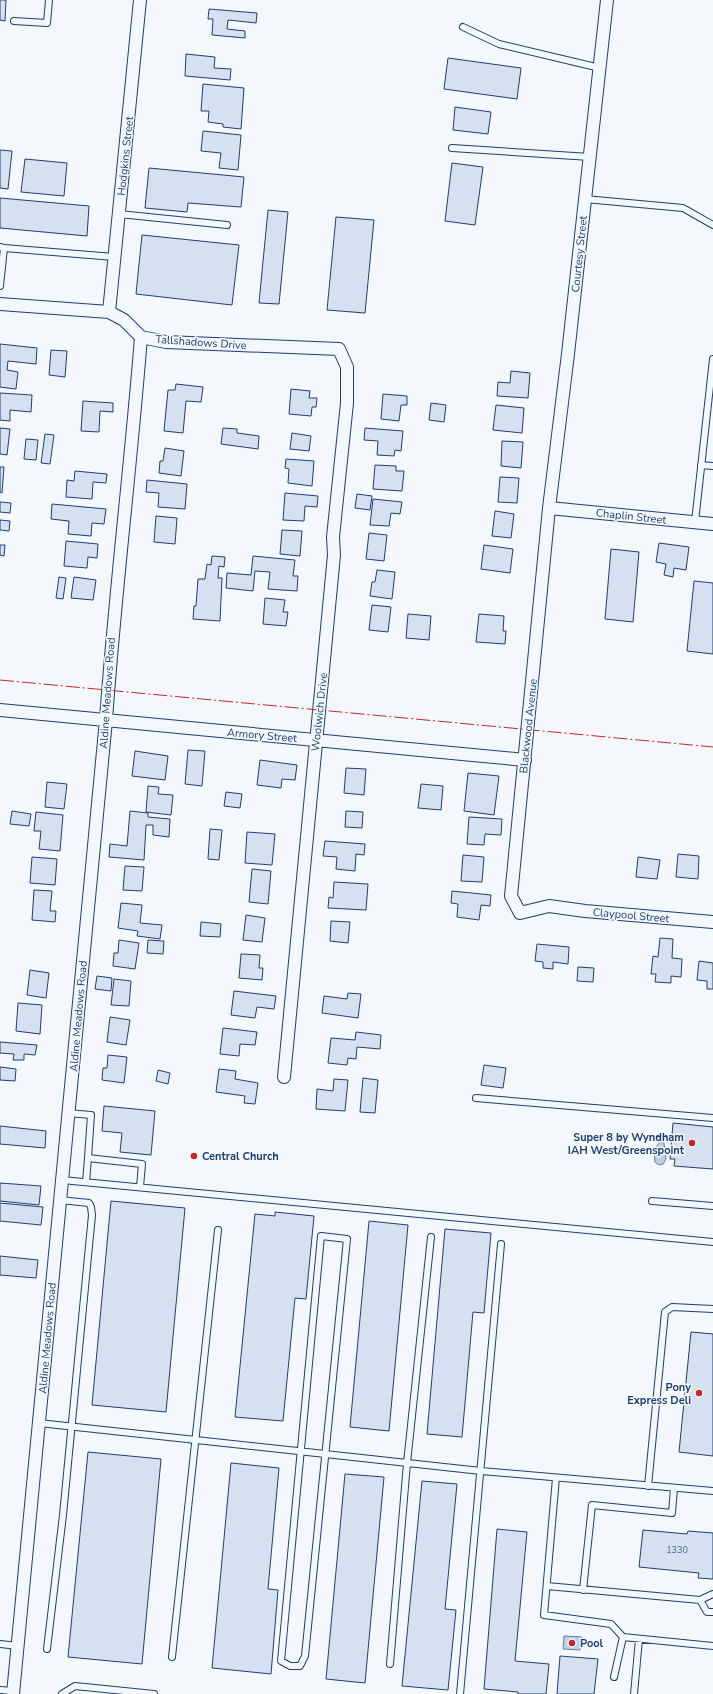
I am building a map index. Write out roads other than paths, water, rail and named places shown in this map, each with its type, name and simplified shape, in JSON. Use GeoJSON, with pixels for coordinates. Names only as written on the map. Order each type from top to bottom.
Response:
{"type":"FeatureCollection","features":[{"type":"Feature","properties":{"kind":"street","name":"Hodgkins Street"},"geometry":{"type":"LineString","coordinates":[[109,312],[140,0]]}},
{"type":"Feature","properties":{"kind":"street","name":"Courtesy Street"},"geometry":{"type":"LineString","coordinates":[[549,508],[607,0]]}},
{"type":"Feature","properties":{"kind":"street","name":"Tallshadows Drive"},"geometry":{"type":"LineString","coordinates":[[0,304],[109,312],[124,320],[141,337],[172,342],[339,349]]}},
{"type":"Feature","properties":{"kind":"street","name":"Aldine Meadows Road"},"geometry":{"type":"LineString","coordinates":[[13,1693],[106,720],[114,610],[132,450],[141,337]]}},
{"type":"Feature","properties":{"kind":"street","name":"Woolwich Drive"},"geometry":{"type":"LineString","coordinates":[[284,1077],[334,555],[333,538],[347,403],[347,367],[339,349]]}},
{"type":"Feature","properties":{"kind":"street","name":"Chaplin Street"},"geometry":{"type":"LineString","coordinates":[[549,508],[713,524]]}},
{"type":"Feature","properties":{"kind":"street","name":"Blackwood Avenue"},"geometry":{"type":"LineString","coordinates":[[549,508],[511,896],[520,913],[549,906]]}},
{"type":"Feature","properties":{"kind":"street","name":"Armory Street"},"geometry":{"type":"LineString","coordinates":[[0,710],[525,760]]}},
{"type":"Feature","properties":{"kind":"street","name":"Claypool Street"},"geometry":{"type":"LineString","coordinates":[[549,906],[585,911],[713,922]]}},
{"type":"Feature","properties":{"kind":"lane"},"geometry":{"type":"LineString","coordinates":[[14,21],[47,23],[49,0]]}},
{"type":"Feature","properties":{"kind":"lane"},"geometry":{"type":"LineString","coordinates":[[463,27],[498,44],[600,68]]}},
{"type":"Feature","properties":{"kind":"lane"},"geometry":{"type":"LineString","coordinates":[[452,148],[590,157]]}},
{"type":"Feature","properties":{"kind":"lane"},"geometry":{"type":"LineString","coordinates":[[585,199],[683,208],[713,225]]}},
{"type":"Feature","properties":{"kind":"lane"},"geometry":{"type":"LineString","coordinates":[[119,214],[227,225]]}},
{"type":"Feature","properties":{"kind":"lane"},"geometry":{"type":"LineString","coordinates":[[0,286],[2,247],[114,257]]}},
{"type":"Feature","properties":{"kind":"lane"},"geometry":{"type":"LineString","coordinates":[[695,522],[712,386],[713,359]]}},
{"type":"Feature","properties":{"kind":"lane"},"geometry":{"type":"LineString","coordinates":[[701,465],[713,466]]}},
{"type":"Feature","properties":{"kind":"lane"},"geometry":{"type":"LineString","coordinates":[[476,1098],[713,1118]]}},
{"type":"Feature","properties":{"kind":"lane"},"geometry":{"type":"LineString","coordinates":[[68,1113],[91,1116],[86,1182]]}},
{"type":"Feature","properties":{"kind":"lane"},"geometry":{"type":"LineString","coordinates":[[88,1158],[142,1164],[140,1187]]}},
{"type":"Feature","properties":{"kind":"lane"},"geometry":{"type":"LineString","coordinates":[[62,1180],[713,1242]]}},
{"type":"Feature","properties":{"kind":"lane"},"geometry":{"type":"LineString","coordinates":[[47,1649],[72,1426],[92,1215],[89,1203],[60,1200]]}},
{"type":"Feature","properties":{"kind":"lane"},"geometry":{"type":"LineString","coordinates":[[652,1202],[713,1206]]}},
{"type":"Feature","properties":{"kind":"lane"},"geometry":{"type":"LineString","coordinates":[[172,1657],[218,1230]]}},
{"type":"Feature","properties":{"kind":"lane"},"geometry":{"type":"LineString","coordinates":[[321,1236],[347,1239],[327,1453],[305,1656],[300,1666],[290,1666],[281,1661],[321,1236]]}},
{"type":"Feature","properties":{"kind":"lane"},"geometry":{"type":"LineString","coordinates":[[390,1664],[407,1462],[431,1237]]}},
{"type":"Feature","properties":{"kind":"lane"},"geometry":{"type":"LineString","coordinates":[[460,1694],[501,1244]]}},
{"type":"Feature","properties":{"kind":"lane"},"geometry":{"type":"LineString","coordinates":[[648,1486],[665,1312],[672,1307],[713,1309]]}},
{"type":"Feature","properties":{"kind":"lane"},"geometry":{"type":"LineString","coordinates":[[39,1423],[300,1450],[481,1471],[713,1492]]}},
{"type":"Feature","properties":{"kind":"lane"},"geometry":{"type":"LineString","coordinates":[[556,1478],[544,1615],[611,1624],[624,1637],[713,1646]]}},
{"type":"Feature","properties":{"kind":"lane"},"geometry":{"type":"LineString","coordinates":[[583,1590],[592,1505],[672,1513],[674,1488]]}},
{"type":"Feature","properties":{"kind":"lane"},"geometry":{"type":"LineString","coordinates":[[547,1586],[700,1600],[713,1594]]}},
{"type":"Feature","properties":{"kind":"lane"},"geometry":{"type":"LineString","coordinates":[[700,1600],[707,1612],[713,1612]]}},
{"type":"Feature","properties":{"kind":"lane"},"geometry":{"type":"LineString","coordinates":[[614,1677],[624,1637]]}},
{"type":"Feature","properties":{"kind":"lane"},"geometry":{"type":"LineString","coordinates":[[634,1694],[639,1639]]}},
{"type":"Feature","properties":{"kind":"lane"},"geometry":{"type":"LineString","coordinates":[[0,1644],[18,1646]]}},
{"type":"Feature","properties":{"kind":"lane"},"geometry":{"type":"LineString","coordinates":[[62,1694],[75,1686],[154,1694]]}},
{"type":"Feature","properties":{"kind":"lane"},"geometry":{"type":"LineString","coordinates":[[0,1690],[13,1693]]}},
{"type":"Feature","properties":{"kind":"water"},"geometry":{"type":"Polygon","coordinates":[[[660,1142],[664,1143],[666,1159],[663,1164],[659,1165],[655,1162],[655,1154],[660,1142]]]}},
{"type":"Feature","properties":{"kind":"water","name":"Pool"},"geometry":{"type":"Polygon","coordinates":[[[564,1636],[582,1637],[580,1650],[563,1649],[564,1636]]]}},
{"type":"Feature","properties":{"kind":"place","name":"Super 8 by Wyndham IAH West/Greenspoint"},"geometry":{"type":"Point","coordinates":[692,1143]}},
{"type":"Feature","properties":{"kind":"place","name":"Central Church"},"geometry":{"type":"Point","coordinates":[194,1156]}},
{"type":"Feature","properties":{"kind":"place","name":"Pony Express Deli"},"geometry":{"type":"Point","coordinates":[699,1393]}},
{"type":"Feature","properties":{"kind":"place","name":"Pool"},"geometry":{"type":"Point","coordinates":[572,1643]}}]}
